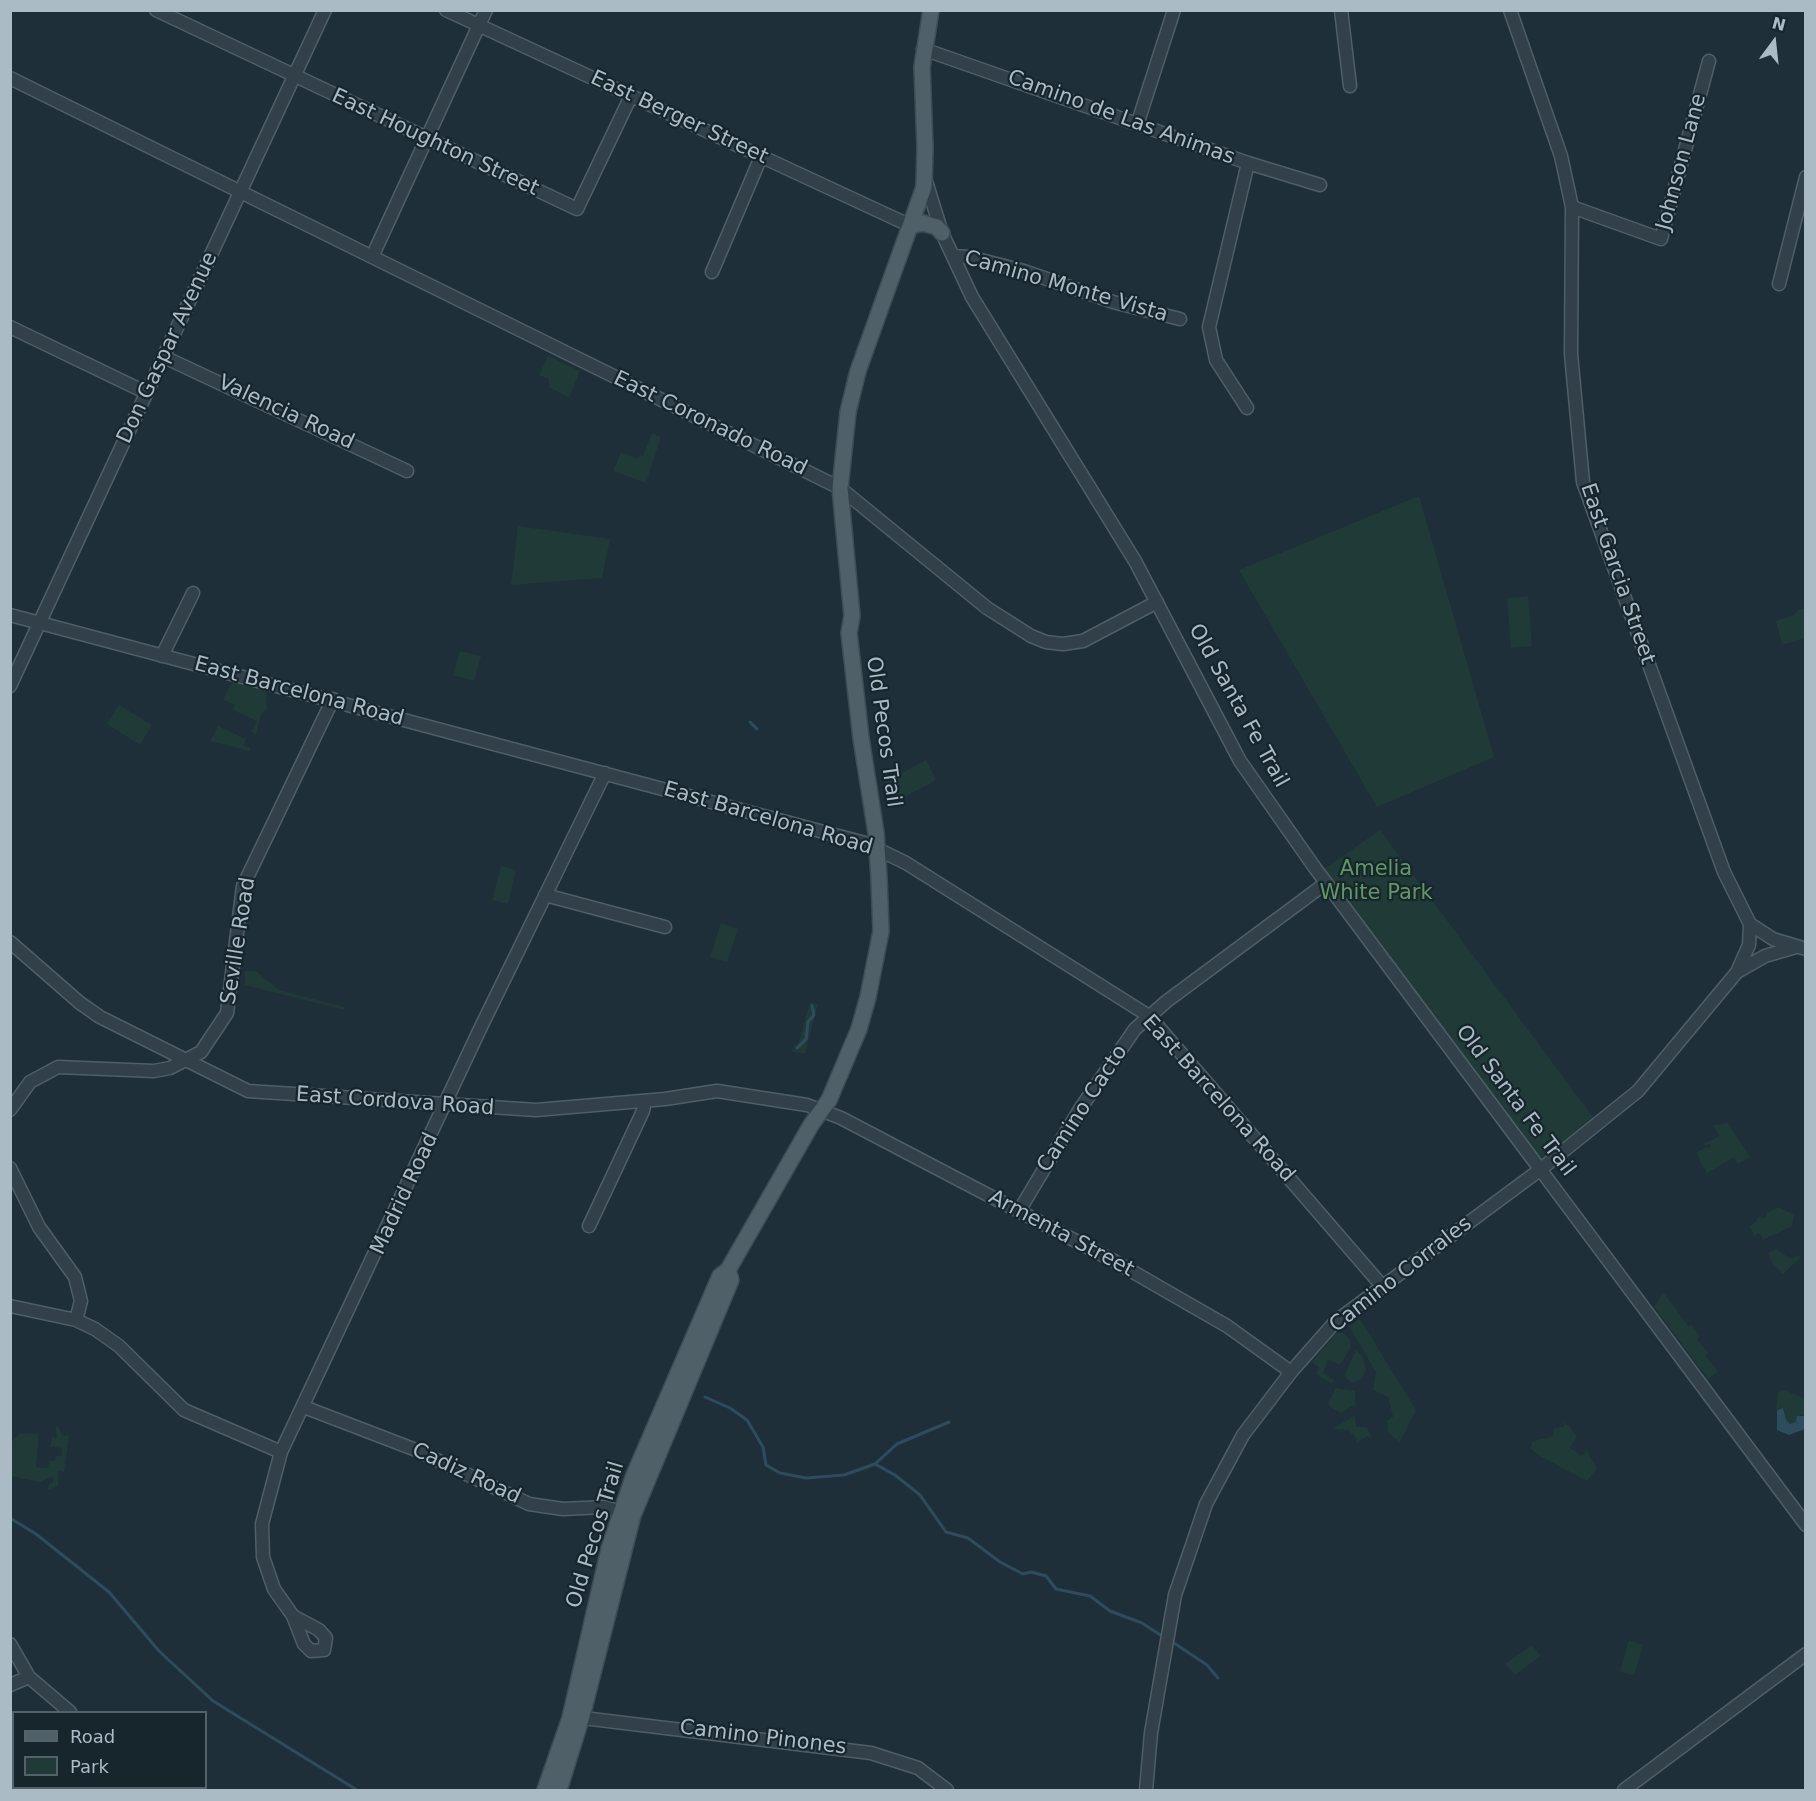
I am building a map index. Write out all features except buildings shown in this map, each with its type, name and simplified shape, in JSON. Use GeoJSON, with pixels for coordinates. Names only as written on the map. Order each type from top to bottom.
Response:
{"type":"FeatureCollection","features":[{"type":"Feature","properties":{"kind":"main road","name":"Old Santa Fe Trail"},"geometry":{"type":"LineString","coordinates":[[925,177],[922,92],[924,49],[931,10]]}},
{"type":"Feature","properties":{"kind":"main road","name":"Old Pecos Trail"},"geometry":{"type":"LineString","coordinates":[[560,1791],[600,1585],[627,1513],[713,1291],[720,1276],[728,1270],[822,1110],[861,1023],[875,964],[881,931],[876,849],[849,633],[852,616],[840,488],[848,412],[857,377],[911,226],[925,177]]}},
{"type":"Feature","properties":{"kind":"main road"},"geometry":{"type":"LineString","coordinates":[[911,226],[923,223],[937,227],[942,233]]}},
{"type":"Feature","properties":{"kind":"main road","name":"Old Pecos Trail"},"geometry":{"type":"LineString","coordinates":[[545,1791],[576,1717]]}},
{"type":"Feature","properties":{"kind":"street","name":"East Houghton Street"},"geometry":{"type":"LineString","coordinates":[[156,10],[577,209],[631,96]]}},
{"type":"Feature","properties":{"kind":"street","name":"Don Gaspar Avenue"},"geometry":{"type":"LineString","coordinates":[[10,686],[325,10]]}},
{"type":"Feature","properties":{"kind":"street","name":"East Berger Street"},"geometry":{"type":"LineString","coordinates":[[446,10],[911,226]]}},
{"type":"Feature","properties":{"kind":"street"},"geometry":{"type":"LineString","coordinates":[[372,256],[486,10]]}},
{"type":"Feature","properties":{"kind":"street"},"geometry":{"type":"LineString","coordinates":[[1138,122],[1174,10]]}},
{"type":"Feature","properties":{"kind":"street"},"geometry":{"type":"LineString","coordinates":[[1341,10],[1350,86]]}},
{"type":"Feature","properties":{"kind":"street","name":"East Garcia Street"},"geometry":{"type":"LineString","coordinates":[[1510,10],[1561,156],[1572,207],[1571,354],[1583,482],[1724,872],[1750,924]]}},
{"type":"Feature","properties":{"kind":"street","name":"Camino de Las Animas"},"geometry":{"type":"LineString","coordinates":[[924,49],[1138,122],[1248,163],[1320,185]]}},
{"type":"Feature","properties":{"kind":"street","name":"Johnson Lane"},"geometry":{"type":"LineString","coordinates":[[1572,207],[1661,239],[1709,62]]}},
{"type":"Feature","properties":{"kind":"street","name":"East Coronado Road"},"geometry":{"type":"LineString","coordinates":[[10,78],[840,488],[987,608],[1010,624],[1046,642],[1063,644],[1083,641],[1157,603]]}},
{"type":"Feature","properties":{"kind":"street"},"geometry":{"type":"LineString","coordinates":[[711,272],[761,157]]}},
{"type":"Feature","properties":{"kind":"street"},"geometry":{"type":"LineString","coordinates":[[1247,408],[1216,360],[1209,327],[1248,163]]}},
{"type":"Feature","properties":{"kind":"street","name":"Old Santa Fe Trail"},"geometry":{"type":"LineString","coordinates":[[925,177],[942,233],[978,307],[1127,548],[1240,761],[1326,883],[1806,1525]]}},
{"type":"Feature","properties":{"kind":"street"},"geometry":{"type":"LineString","coordinates":[[1779,284],[1803,200],[1806,177]]}},
{"type":"Feature","properties":{"kind":"street","name":"Camino Monte Vista"},"geometry":{"type":"LineString","coordinates":[[953,256],[969,257],[1024,271],[1113,302],[1180,319]]}},
{"type":"Feature","properties":{"kind":"street"},"geometry":{"type":"LineString","coordinates":[[10,327],[147,393]]}},
{"type":"Feature","properties":{"kind":"street","name":"Valencia Road"},"geometry":{"type":"LineString","coordinates":[[164,357],[407,471]]}},
{"type":"Feature","properties":{"kind":"street"},"geometry":{"type":"LineString","coordinates":[[162,656],[193,593]]}},
{"type":"Feature","properties":{"kind":"street","name":"East Barcelona Road"},"geometry":{"type":"LineString","coordinates":[[10,615],[333,699],[865,843],[906,863],[1149,1016],[1383,1287]]}},
{"type":"Feature","properties":{"kind":"street","name":"Seville Road"},"geometry":{"type":"LineString","coordinates":[[10,1110],[30,1082],[58,1067],[154,1071],[186,1061],[201,1052],[227,1013],[243,886],[333,699]]}},
{"type":"Feature","properties":{"kind":"street","name":"Madrid Road"},"geometry":{"type":"LineString","coordinates":[[293,1616],[274,1589],[267,1573],[261,1540],[262,1524],[281,1452],[605,773]]}},
{"type":"Feature","properties":{"kind":"street","name":"Camino Cacto"},"geometry":{"type":"LineString","coordinates":[[1019,1211],[1080,1110],[1136,1029],[1149,1016],[1326,883]]}},
{"type":"Feature","properties":{"kind":"street"},"geometry":{"type":"LineString","coordinates":[[545,895],[665,927]]}},
{"type":"Feature","properties":{"kind":"street"},"geometry":{"type":"LineString","coordinates":[[1750,924],[1773,939],[1801,948]]}},
{"type":"Feature","properties":{"kind":"street","name":"Camino Corrales"},"geometry":{"type":"LineString","coordinates":[[1146,1791],[1151,1733],[1175,1595],[1206,1504],[1243,1436],[1291,1372],[1336,1321],[1541,1168],[1638,1091],[1737,972],[1749,945],[1750,924]]}},
{"type":"Feature","properties":{"kind":"street","name":"East Cordova Road"},"geometry":{"type":"LineString","coordinates":[[10,942],[89,1010],[186,1061],[255,1093],[543,1110],[645,1101],[717,1091],[751,1094],[822,1110]]}},
{"type":"Feature","properties":{"kind":"street","name":"Camino Corrales"},"geometry":{"type":"LineString","coordinates":[[1737,972],[1765,956],[1801,948]]}},
{"type":"Feature","properties":{"kind":"street"},"geometry":{"type":"LineString","coordinates":[[589,1226],[643,1111],[645,1101]]}},
{"type":"Feature","properties":{"kind":"street","name":"Armenta Street"},"geometry":{"type":"LineString","coordinates":[[822,1110],[1019,1211],[1198,1309],[1291,1372]]}},
{"type":"Feature","properties":{"kind":"street"},"geometry":{"type":"LineString","coordinates":[[10,1168],[39,1227],[75,1277],[81,1301],[76,1320]]}},
{"type":"Feature","properties":{"kind":"street"},"geometry":{"type":"LineString","coordinates":[[10,1306],[76,1320],[95,1329],[119,1347],[184,1410],[281,1452]]}},
{"type":"Feature","properties":{"kind":"street","name":"Cadiz Road"},"geometry":{"type":"LineString","coordinates":[[304,1407],[416,1450],[529,1504],[563,1509],[592,1506],[627,1513]]}},
{"type":"Feature","properties":{"kind":"street"},"geometry":{"type":"LineString","coordinates":[[10,1644],[29,1677],[68,1711]]}},
{"type":"Feature","properties":{"kind":"street"},"geometry":{"type":"LineString","coordinates":[[1624,1791],[1806,1654]]}},
{"type":"Feature","properties":{"kind":"street"},"geometry":{"type":"LineString","coordinates":[[10,1685],[29,1677]]}},
{"type":"Feature","properties":{"kind":"street","name":"Camino Pinones"},"geometry":{"type":"LineString","coordinates":[[576,1717],[870,1753],[918,1768],[947,1791]]}},
{"type":"Feature","properties":{"kind":"green space"},"geometry":{"type":"Polygon","coordinates":[[[548,356],[580,371],[569,398],[549,387],[549,379],[539,375],[548,356]]]}},
{"type":"Feature","properties":{"kind":"green space"},"geometry":{"type":"Polygon","coordinates":[[[652,433],[661,437],[646,483],[613,471],[621,452],[638,459],[640,455],[643,456],[652,433]]]}},
{"type":"Feature","properties":{"kind":"green space"},"geometry":{"type":"Polygon","coordinates":[[[1419,496],[1494,757],[1377,807],[1239,570],[1419,496]]]}},
{"type":"Feature","properties":{"kind":"green space"},"geometry":{"type":"Polygon","coordinates":[[[518,526],[610,539],[602,578],[511,585],[518,526]]]}},
{"type":"Feature","properties":{"kind":"green space"},"geometry":{"type":"Polygon","coordinates":[[[1528,596],[1532,646],[1511,648],[1507,598],[1528,596]]]}},
{"type":"Feature","properties":{"kind":"green space"},"geometry":{"type":"Polygon","coordinates":[[[1799,609],[1805,609],[1805,638],[1782,645],[1776,621],[1794,615],[1799,609]]]}},
{"type":"Feature","properties":{"kind":"green space"},"geometry":{"type":"Polygon","coordinates":[[[460,651],[481,656],[474,681],[453,675],[460,651]]]}},
{"type":"Feature","properties":{"kind":"green space"},"geometry":{"type":"Polygon","coordinates":[[[232,682],[266,691],[267,709],[261,714],[256,734],[251,732],[257,721],[233,710],[235,705],[223,700],[232,682]]]}},
{"type":"Feature","properties":{"kind":"green space"},"geometry":{"type":"Polygon","coordinates":[[[119,705],[152,725],[140,745],[107,724],[119,705]]]}},
{"type":"Feature","properties":{"kind":"green space"},"geometry":{"type":"Polygon","coordinates":[[[218,726],[246,739],[243,745],[250,748],[249,751],[210,741],[218,726]]]}},
{"type":"Feature","properties":{"kind":"green space"},"geometry":{"type":"Polygon","coordinates":[[[926,760],[936,780],[888,806],[885,782],[926,760]]]}},
{"type":"Feature","properties":{"kind":"green space","name":"Amelia White Park"},"geometry":{"type":"Polygon","coordinates":[[[1380,830],[1595,1120],[1548,1157],[1538,1157],[1324,869],[1380,830]]]}},
{"type":"Feature","properties":{"kind":"green space"},"geometry":{"type":"Polygon","coordinates":[[[501,866],[516,870],[508,904],[492,900],[501,866]]]}},
{"type":"Feature","properties":{"kind":"green space"},"geometry":{"type":"Polygon","coordinates":[[[721,923],[738,929],[727,962],[710,957],[721,923]]]}},
{"type":"Feature","properties":{"kind":"green space"},"geometry":{"type":"Polygon","coordinates":[[[245,971],[256,971],[279,990],[345,1007],[344,1010],[245,985],[245,971]]]}},
{"type":"Feature","properties":{"kind":"green space"},"geometry":{"type":"Polygon","coordinates":[[[810,1002],[818,1004],[805,1054],[792,1051],[794,1045],[798,1046],[810,1002]]]}},
{"type":"Feature","properties":{"kind":"green space"},"geometry":{"type":"Polygon","coordinates":[[[1728,1123],[1750,1157],[1738,1164],[1734,1157],[1707,1173],[1696,1153],[1706,1147],[1711,1148],[1710,1144],[1705,1146],[1704,1144],[1719,1136],[1713,1125],[1728,1123]]]}},
{"type":"Feature","properties":{"kind":"green space"},"geometry":{"type":"Polygon","coordinates":[[[1779,1207],[1794,1215],[1792,1226],[1763,1240],[1759,1233],[1754,1236],[1750,1226],[1757,1221],[1756,1219],[1760,1216],[1763,1219],[1767,1216],[1766,1213],[1779,1207]]]}},
{"type":"Feature","properties":{"kind":"green space"},"geometry":{"type":"Polygon","coordinates":[[[1776,1249],[1791,1259],[1797,1255],[1801,1257],[1783,1274],[1772,1263],[1768,1253],[1776,1249]]]}},
{"type":"Feature","properties":{"kind":"green space"},"geometry":{"type":"Polygon","coordinates":[[[1663,1292],[1688,1326],[1691,1324],[1700,1336],[1697,1339],[1718,1372],[1708,1379],[1654,1307],[1663,1292]]]}},
{"type":"Feature","properties":{"kind":"green space"},"geometry":{"type":"Polygon","coordinates":[[[1360,1319],[1416,1410],[1400,1442],[1388,1433],[1387,1421],[1393,1417],[1388,1397],[1373,1390],[1376,1372],[1349,1326],[1360,1319]]]}},
{"type":"Feature","properties":{"kind":"green space"},"geometry":{"type":"Polygon","coordinates":[[[1336,1333],[1344,1333],[1350,1341],[1350,1349],[1340,1365],[1328,1360],[1323,1373],[1334,1380],[1332,1384],[1316,1374],[1319,1367],[1312,1362],[1336,1333]]]}},
{"type":"Feature","properties":{"kind":"green space"},"geometry":{"type":"Polygon","coordinates":[[[1356,1350],[1363,1357],[1366,1370],[1361,1380],[1352,1383],[1344,1376],[1356,1350]]]}},
{"type":"Feature","properties":{"kind":"green space"},"geometry":{"type":"Polygon","coordinates":[[[1336,1388],[1355,1391],[1355,1404],[1341,1413],[1330,1407],[1328,1403],[1336,1388]]]}},
{"type":"Feature","properties":{"kind":"green space"},"geometry":{"type":"Polygon","coordinates":[[[1785,1390],[1805,1399],[1805,1416],[1801,1414],[1796,1422],[1790,1424],[1786,1420],[1783,1408],[1776,1409],[1778,1392],[1785,1390]]]}},
{"type":"Feature","properties":{"kind":"green space"},"geometry":{"type":"Polygon","coordinates":[[[1355,1415],[1356,1427],[1367,1427],[1372,1439],[1367,1436],[1356,1444],[1357,1439],[1348,1430],[1333,1429],[1355,1415]]]}},
{"type":"Feature","properties":{"kind":"green space"},"geometry":{"type":"Polygon","coordinates":[[[1564,1421],[1577,1436],[1570,1448],[1582,1456],[1586,1450],[1597,1468],[1587,1481],[1538,1455],[1530,1448],[1533,1441],[1554,1436],[1553,1429],[1565,1426],[1564,1421]]]}},
{"type":"Feature","properties":{"kind":"green space"},"geometry":{"type":"Polygon","coordinates":[[[58,1426],[62,1435],[69,1436],[64,1472],[58,1471],[58,1486],[48,1490],[49,1484],[53,1482],[52,1477],[39,1482],[11,1476],[11,1442],[20,1433],[39,1434],[36,1467],[48,1468],[49,1461],[55,1461],[56,1456],[62,1456],[62,1448],[50,1447],[53,1434],[55,1438],[57,1437],[55,1429],[58,1426]]]}},
{"type":"Feature","properties":{"kind":"green space"},"geometry":{"type":"Polygon","coordinates":[[[1629,1640],[1643,1645],[1634,1676],[1620,1671],[1629,1640]]]}},
{"type":"Feature","properties":{"kind":"green space"},"geometry":{"type":"Polygon","coordinates":[[[1532,1645],[1541,1656],[1515,1675],[1505,1664],[1532,1645]]]}},
{"type":"Feature","properties":{"kind":"water"},"geometry":{"type":"Polygon","coordinates":[[[1783,1408],[1786,1420],[1790,1424],[1796,1422],[1797,1416],[1805,1416],[1805,1429],[1789,1435],[1777,1430],[1777,1410],[1783,1408]]]}},
{"type":"Feature","properties":{"kind":"waterway"},"geometry":{"type":"LineString","coordinates":[[750,722],[757,729]]}},
{"type":"Feature","properties":{"kind":"waterway"},"geometry":{"type":"LineString","coordinates":[[797,1048],[806,1039],[808,1022],[814,1015],[812,1006]]}},
{"type":"Feature","properties":{"kind":"waterway"},"geometry":{"type":"LineString","coordinates":[[705,1397],[730,1408],[747,1420],[763,1447],[766,1465],[780,1473],[806,1478],[844,1475],[875,1464],[897,1444],[949,1422]]}},
{"type":"Feature","properties":{"kind":"waterway"},"geometry":{"type":"LineString","coordinates":[[875,1464],[895,1475],[920,1495],[946,1532],[968,1538],[1000,1562],[1023,1574],[1031,1572],[1046,1576],[1056,1589],[1090,1596],[1110,1611],[1142,1623],[1165,1638]]}},
{"type":"Feature","properties":{"kind":"waterway"},"geometry":{"type":"LineString","coordinates":[[10,1518],[36,1534],[109,1592],[159,1651],[213,1701],[357,1790]]}},
{"type":"Feature","properties":{"kind":"waterway"},"geometry":{"type":"LineString","coordinates":[[1171,1641],[1207,1665],[1218,1678]]}}]}
